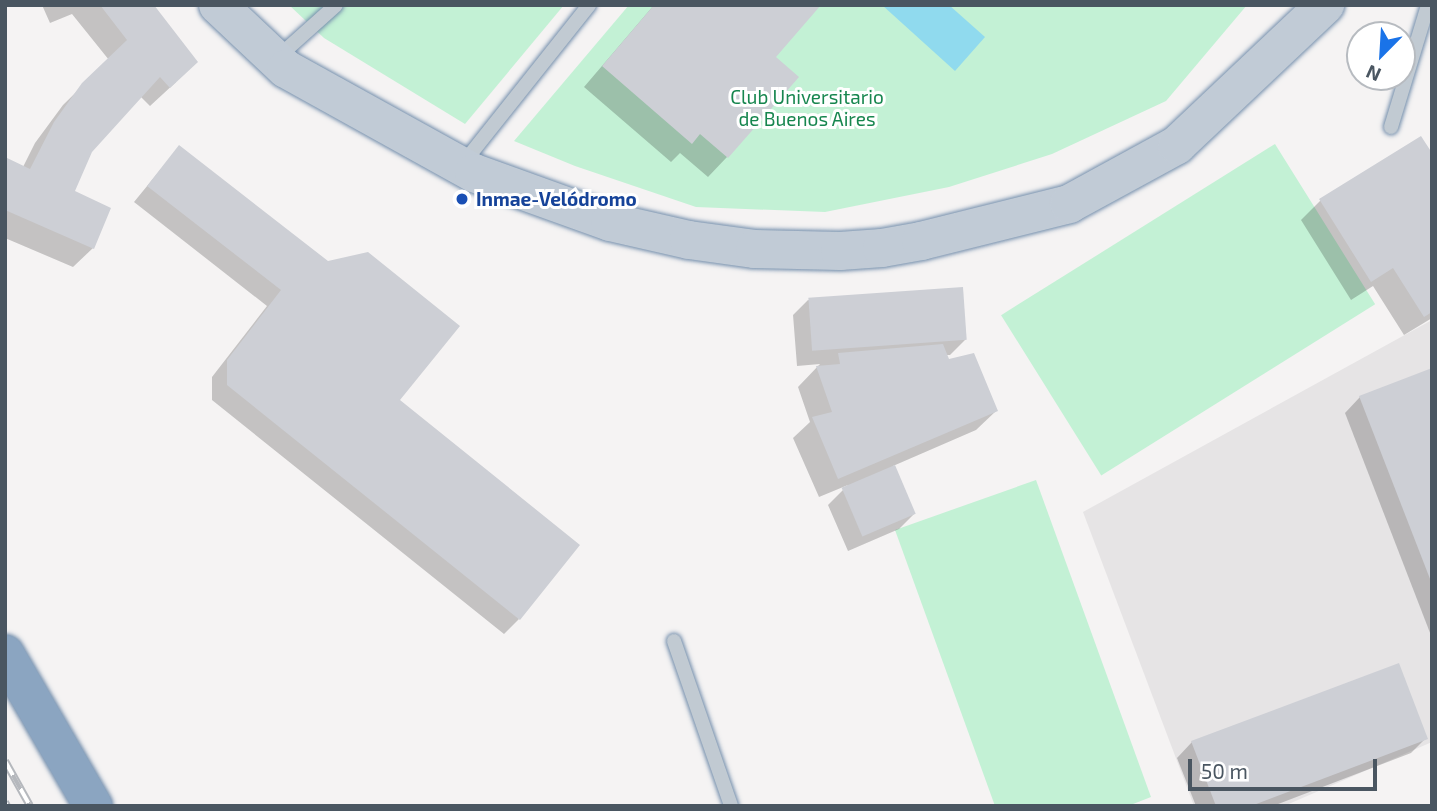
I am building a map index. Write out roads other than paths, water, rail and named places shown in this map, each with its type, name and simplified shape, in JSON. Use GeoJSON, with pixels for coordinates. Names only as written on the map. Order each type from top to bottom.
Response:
{"type":"FeatureCollection","features":[{"type":"Feature","properties":{"kind":"highway"},"geometry":{"type":"LineString","coordinates":[[5,654],[89,797]]}},
{"type":"Feature","properties":{"kind":"street"},"geometry":{"type":"LineString","coordinates":[[218,5],[286,69],[461,166],[610,222],[689,240],[755,249],[816,250],[882,248],[908,244],[982,228],[1069,204],[1177,145],[1325,5]]}},
{"type":"Feature","properties":{"kind":"lane"},"geometry":{"type":"LineString","coordinates":[[276,59],[336,5]]}},
{"type":"Feature","properties":{"kind":"lane"},"geometry":{"type":"LineString","coordinates":[[461,166],[589,5]]}},
{"type":"Feature","properties":{"kind":"lane"},"geometry":{"type":"LineString","coordinates":[[1391,127],[1428,5]]}},
{"type":"Feature","properties":{"kind":"lane"},"geometry":{"type":"LineString","coordinates":[[674,641],[731,806]]}},
{"type":"Feature","properties":{"kind":"water"},"geometry":{"type":"Polygon","coordinates":[[[882,5],[949,5],[985,37],[955,71],[882,5]]]}},
{"type":"Feature","properties":{"kind":"railway"},"geometry":{"type":"LineString","coordinates":[[5,761],[30,806]]}},
{"type":"Feature","properties":{"kind":"railway"},"geometry":{"type":"LineString","coordinates":[[5,802],[7,806]]}},
{"type":"Feature","properties":{"kind":"place","name":"Inmae-Velódromo"},"geometry":{"type":"Point","coordinates":[462,199]}},
{"type":"Feature","properties":{"kind":"park label","name":"Club Universitario de Buenos Aires"},"geometry":{"type":"Point","coordinates":[807,108]}}]}
